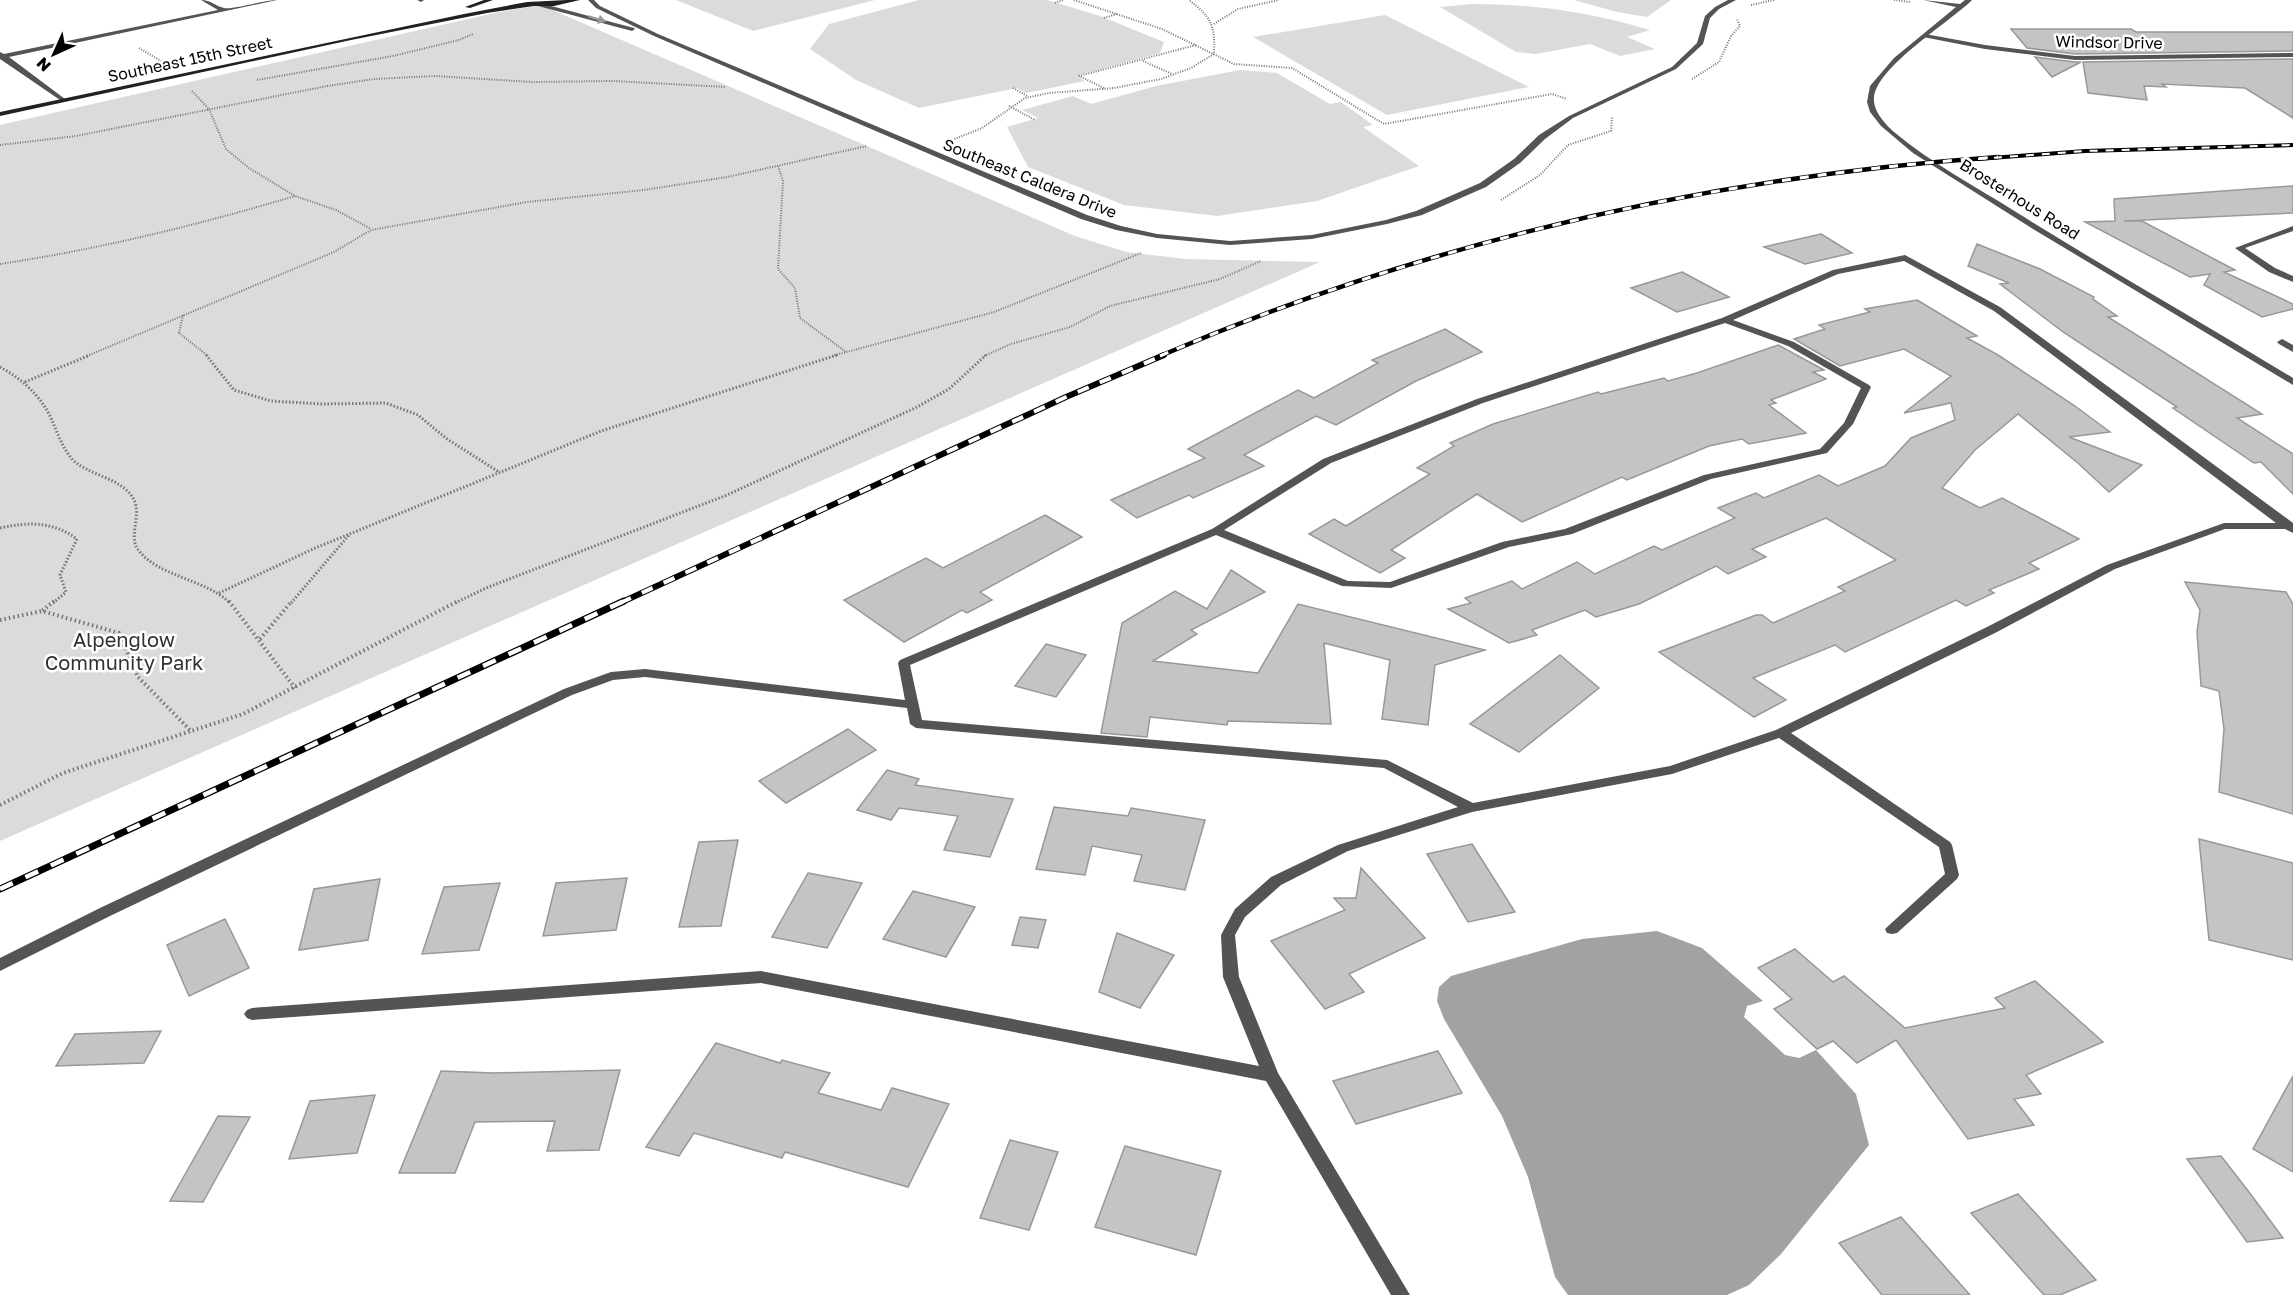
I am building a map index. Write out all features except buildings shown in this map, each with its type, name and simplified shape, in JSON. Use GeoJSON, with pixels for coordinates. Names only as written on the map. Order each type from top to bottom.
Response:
{"type":"FeatureCollection","features":[{"type":"Feature","properties":{"kind":"main road","name":"Southeast 15th Street"},"geometry":{"type":"LineString","coordinates":[[0,114],[351,38],[489,0]]}},
{"type":"Feature","properties":{"kind":"main road"},"geometry":{"type":"LineString","coordinates":[[511,0],[540,5],[577,0]]}},
{"type":"Feature","properties":{"kind":"main road","name":"Southeast 15th Street"},"geometry":{"type":"LineString","coordinates":[[351,38],[386,33],[488,10],[532,4]]}},
{"type":"Feature","properties":{"kind":"street"},"geometry":{"type":"LineString","coordinates":[[204,0],[223,10]]}},
{"type":"Feature","properties":{"kind":"street"},"geometry":{"type":"LineString","coordinates":[[1,55],[274,0]]}},
{"type":"Feature","properties":{"kind":"street","name":"Southeast Caldera Drive"},"geometry":{"type":"LineString","coordinates":[[591,0],[598,7],[656,35],[1084,217],[1119,228],[1195,241],[1264,242],[1312,237],[1387,222],[1419,213],[1466,194],[1517,161],[1555,127],[1658,77],[1686,59],[1700,44],[1707,16],[1733,0]]}},
{"type":"Feature","properties":{"kind":"street"},"geometry":{"type":"LineString","coordinates":[[1926,0],[1961,6]]}},
{"type":"Feature","properties":{"kind":"street","name":"Brosterhous Road"},"geometry":{"type":"LineString","coordinates":[[1969,0],[1888,66],[1872,87],[1871,107],[1887,129],[1919,153],[2036,228],[2293,382]]}},
{"type":"Feature","properties":{"kind":"street","name":"Southeast Caldera Drive"},"geometry":{"type":"LineString","coordinates":[[540,5],[575,12],[656,35]]}},
{"type":"Feature","properties":{"kind":"street","name":"Windsor Drive"},"geometry":{"type":"LineString","coordinates":[[1925,36],[1985,47],[2075,58],[2293,55]]}},
{"type":"Feature","properties":{"kind":"street"},"geometry":{"type":"LineString","coordinates":[[1,55],[63,100]]}},
{"type":"Feature","properties":{"kind":"street"},"geometry":{"type":"LineString","coordinates":[[2293,228],[2239,248],[2272,270],[2293,279]]}},
{"type":"Feature","properties":{"kind":"street"},"geometry":{"type":"LineString","coordinates":[[1471,808],[1387,764],[916,724],[904,663],[1216,531],[1327,461],[1480,401],[1725,320],[1836,272],[1905,258],[1997,309],[2292,528]]}},
{"type":"Feature","properties":{"kind":"street"},"geometry":{"type":"LineString","coordinates":[[1216,531],[1346,584],[1391,585],[1506,544],[1568,532],[1708,477],[1823,451],[1848,424],[1866,387],[1791,344],[1725,320]]}},
{"type":"Feature","properties":{"kind":"street"},"geometry":{"type":"LineString","coordinates":[[2293,339],[2282,342],[2293,349]]}},
{"type":"Feature","properties":{"kind":"street"},"geometry":{"type":"LineString","coordinates":[[1401,1295],[1271,1075],[1231,977],[1228,935],[1240,913],[1276,881],[1343,848],[1471,808],[1672,770],[1781,733],[1991,630],[2112,567],[2224,526],[2292,528]]}},
{"type":"Feature","properties":{"kind":"street"},"geometry":{"type":"LineString","coordinates":[[0,965],[105,912],[568,692],[611,676],[645,673],[913,705]]}},
{"type":"Feature","properties":{"kind":"street"},"geometry":{"type":"LineString","coordinates":[[1781,733],[1945,845],[1952,875],[1892,929]]}},
{"type":"Feature","properties":{"kind":"street"},"geometry":{"type":"LineString","coordinates":[[252,1014],[761,977],[1271,1075]]}},
{"type":"Feature","properties":{"kind":"path"},"geometry":{"type":"LineString","coordinates":[[1055,3],[1064,0]]}},
{"type":"Feature","properties":{"kind":"path"},"geometry":{"type":"LineString","coordinates":[[1074,0],[1162,29],[1234,64],[1292,68],[1384,124],[1552,94],[1594,107]]}},
{"type":"Feature","properties":{"kind":"path"},"geometry":{"type":"LineString","coordinates":[[1191,0],[1206,13],[1214,24],[1214,54]]}},
{"type":"Feature","properties":{"kind":"path"},"geometry":{"type":"LineString","coordinates":[[1214,24],[1238,9],[1279,0]]}},
{"type":"Feature","properties":{"kind":"path"},"geometry":{"type":"LineString","coordinates":[[1104,18],[1118,13]]}},
{"type":"Feature","properties":{"kind":"path"},"geometry":{"type":"LineString","coordinates":[[114,32],[182,74]]}},
{"type":"Feature","properties":{"kind":"path"},"geometry":{"type":"LineString","coordinates":[[1104,88],[1079,76],[1197,45]]}},
{"type":"Feature","properties":{"kind":"path"},"geometry":{"type":"LineString","coordinates":[[948,142],[984,127],[1009,106],[1028,97],[1049,92],[1104,88],[1172,74],[1199,65],[1214,54]]}},
{"type":"Feature","properties":{"kind":"path"},"geometry":{"type":"LineString","coordinates":[[1143,61],[1172,74]]}},
{"type":"Feature","properties":{"kind":"path"},"geometry":{"type":"LineString","coordinates":[[0,145],[76,136],[327,86],[374,80],[435,76],[532,82],[614,81],[728,87]]}},
{"type":"Feature","properties":{"kind":"path"},"geometry":{"type":"LineString","coordinates":[[1013,88],[1028,97]]}},
{"type":"Feature","properties":{"kind":"path"},"geometry":{"type":"LineString","coordinates":[[192,91],[209,109],[226,149],[272,184],[295,196],[336,210],[371,230]]}},
{"type":"Feature","properties":{"kind":"path"},"geometry":{"type":"LineString","coordinates":[[1009,106],[1035,120]]}},
{"type":"Feature","properties":{"kind":"path"},"geometry":{"type":"LineString","coordinates":[[25,382],[334,252],[371,230],[527,202],[644,190],[778,166],[873,144]]}},
{"type":"Feature","properties":{"kind":"path"},"geometry":{"type":"LineString","coordinates":[[778,166],[783,181],[778,269],[795,288],[800,318],[847,352]]}},
{"type":"Feature","properties":{"kind":"path"},"geometry":{"type":"LineString","coordinates":[[0,264],[47,258],[160,232],[295,196]]}},
{"type":"Feature","properties":{"kind":"path"},"geometry":{"type":"LineString","coordinates":[[219,593],[351,534],[602,431],[806,363],[994,312],[1147,250]]}},
{"type":"Feature","properties":{"kind":"path"},"geometry":{"type":"LineString","coordinates":[[0,805],[63,773],[243,714],[421,619],[486,588],[727,495],[917,408],[949,389],[969,368],[994,351],[1070,327],[1110,306],[1220,279],[1251,267],[1269,256]]}},
{"type":"Feature","properties":{"kind":"path"},"geometry":{"type":"LineString","coordinates":[[183,315],[179,333],[207,355],[234,390],[271,401],[323,404],[386,403],[418,416],[447,439],[499,472]]}},
{"type":"Feature","properties":{"kind":"path"},"geometry":{"type":"LineString","coordinates":[[0,367],[25,382],[39,397],[66,450],[77,464],[118,486],[132,498],[138,512],[134,537],[137,549],[147,560],[219,593],[260,639],[279,671],[295,688]]}},
{"type":"Feature","properties":{"kind":"path"},"geometry":{"type":"LineString","coordinates":[[0,528],[30,522],[64,528],[77,539],[60,575],[66,592],[42,611],[0,620]]}},
{"type":"Feature","properties":{"kind":"path"},"geometry":{"type":"LineString","coordinates":[[260,639],[351,534]]}},
{"type":"Feature","properties":{"kind":"path"},"geometry":{"type":"LineString","coordinates":[[42,611],[119,633],[138,677],[192,732]]}},
{"type":"Feature","properties":{"kind":"green space"},"geometry":{"type":"Polygon","coordinates":[[[676,0],[875,0],[753,31],[676,0]]]}},
{"type":"Feature","properties":{"kind":"green space"},"geometry":{"type":"Polygon","coordinates":[[[919,0],[1047,0],[1100,16],[1164,42],[1160,53],[1076,76],[1085,81],[1026,93],[1017,88],[919,108],[856,80],[810,49],[829,24],[919,0]]]}},
{"type":"Feature","properties":{"kind":"green space"},"geometry":{"type":"Polygon","coordinates":[[[1574,0],[1671,0],[1647,17],[1617,12],[1574,0]]]}},
{"type":"Feature","properties":{"kind":"green space"},"geometry":{"type":"Polygon","coordinates":[[[1472,4],[1562,10],[1606,18],[1650,30],[1627,37],[1655,49],[1620,56],[1590,44],[1536,54],[1516,52],[1440,7],[1472,4]]]}},
{"type":"Feature","properties":{"kind":"green space","name":"Alpenglow Community Park"},"geometry":{"type":"Polygon","coordinates":[[[543,6],[1075,236],[1126,252],[1186,259],[1320,262],[0,841],[0,125],[499,12],[543,6]]]}},
{"type":"Feature","properties":{"kind":"green space"},"geometry":{"type":"Polygon","coordinates":[[[1385,15],[1529,87],[1387,115],[1253,37],[1385,15]]]}},
{"type":"Feature","properties":{"kind":"green space"},"geometry":{"type":"Polygon","coordinates":[[[1240,70],[1277,73],[1330,104],[1341,102],[1373,125],[1363,127],[1419,166],[1317,201],[1217,216],[1124,205],[1028,167],[1007,127],[1038,118],[1022,110],[1073,96],[1091,104],[1156,86],[1240,70]]]}},
{"type":"Feature","properties":{"kind":"shaded area"},"geometry":{"type":"Polygon","coordinates":[[[1657,931],[1702,948],[1763,1001],[1747,1006],[1744,1017],[1785,1055],[1799,1058],[1816,1050],[1856,1094],[1869,1145],[1781,1254],[1749,1285],[1727,1295],[1568,1295],[1555,1277],[1528,1177],[1502,1116],[1444,1019],[1437,1001],[1439,987],[1451,976],[1582,939],[1657,931]]]}},
{"type":"Feature","properties":{"kind":"railway"},"geometry":{"type":"LineString","coordinates":[[1978,159],[2085,151],[2293,145]]}},
{"type":"Feature","properties":{"kind":"railway"},"geometry":{"type":"LineString","coordinates":[[1160,356],[1261,316],[1363,280],[1466,248],[1571,221],[1783,180],[1998,157]]}},
{"type":"Feature","properties":{"kind":"railway"},"geometry":{"type":"LineString","coordinates":[[620,603],[1066,397],[1164,355]]}},
{"type":"Feature","properties":{"kind":"railway"},"geometry":{"type":"LineString","coordinates":[[0,889],[624,601]]}}]}
